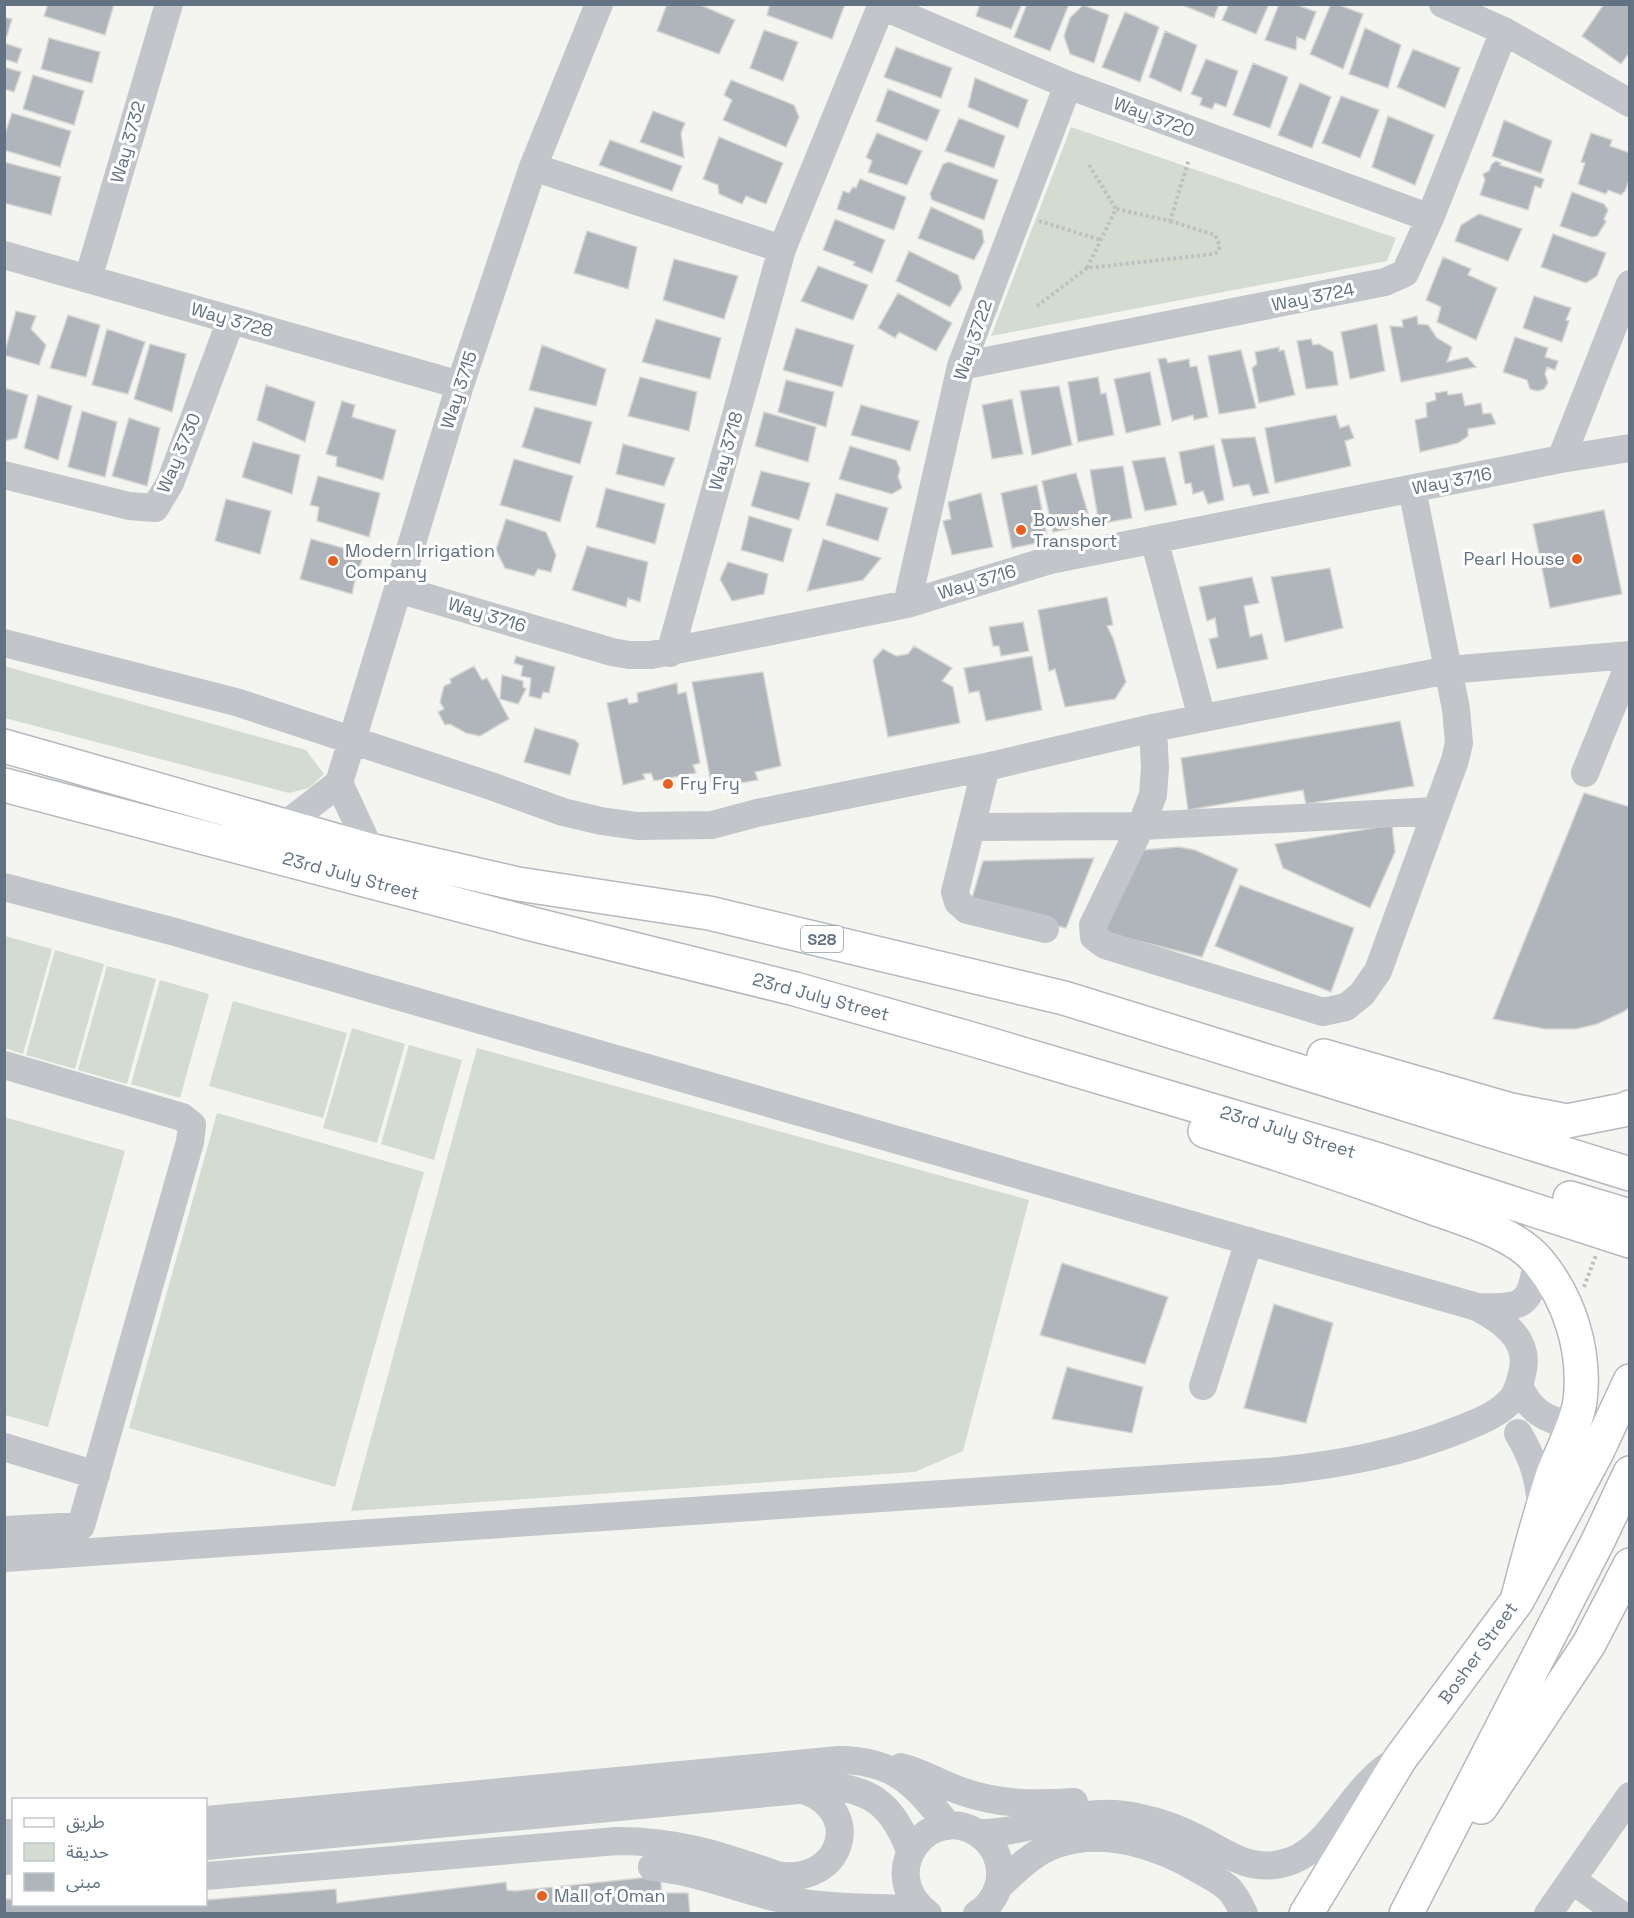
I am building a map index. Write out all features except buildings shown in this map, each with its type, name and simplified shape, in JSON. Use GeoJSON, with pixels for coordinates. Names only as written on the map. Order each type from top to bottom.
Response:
{"type":"FeatureCollection","features":[{"type":"Feature","properties":{"kind":"main road","name":"23rd July Street"},"geometry":{"type":"LineString","coordinates":[[4,746],[370,850],[518,884],[709,913],[1064,998],[1629,1174]]}},
{"type":"Feature","properties":{"kind":"main road","name":"23rd July Street"},"geometry":{"type":"LineString","coordinates":[[4,785],[532,924],[795,989],[1366,1156],[1629,1241]]}},
{"type":"Feature","properties":{"kind":"main road"},"geometry":{"type":"LineString","coordinates":[[795,989],[1026,1041],[1202,1087],[1629,1216]]}},
{"type":"Feature","properties":{"kind":"main road"},"geometry":{"type":"LineString","coordinates":[[795,989],[1017,1071],[1348,1176],[1479,1225],[1515,1241],[1538,1260],[1564,1300],[1578,1346],[1581,1377],[1580,1404],[1541,1510],[1517,1601]]}},
{"type":"Feature","properties":{"kind":"main road"},"geometry":{"type":"LineString","coordinates":[[1064,998],[1195,1018],[1511,1110],[1567,1120],[1629,1107]]}},
{"type":"Feature","properties":{"kind":"main road","name":"Bosher Street"},"geometry":{"type":"LineString","coordinates":[[1306,1914],[1400,1759],[1517,1601],[1597,1452],[1629,1381]]}},
{"type":"Feature","properties":{"kind":"main road"},"geometry":{"type":"LineString","coordinates":[[1408,1914],[1599,1539],[1629,1473]]}},
{"type":"Feature","properties":{"kind":"main road"},"geometry":{"type":"LineString","coordinates":[[1408,1914],[1589,1644],[1627,1572]]}},
{"type":"Feature","properties":{"kind":"street","name":"Way 3732"},"geometry":{"type":"LineString","coordinates":[[88,279],[169,4]]}},
{"type":"Feature","properties":{"kind":"street","name":"Way 3715"},"geometry":{"type":"LineString","coordinates":[[339,783],[460,385],[533,167],[599,4]]}},
{"type":"Feature","properties":{"kind":"street"},"geometry":{"type":"LineString","coordinates":[[1443,4],[1504,31],[1629,102]]}},
{"type":"Feature","properties":{"kind":"street","name":"Way 3720"},"geometry":{"type":"LineString","coordinates":[[882,5],[1068,85],[1430,218]]}},
{"type":"Feature","properties":{"kind":"street","name":"Way 3718"},"geometry":{"type":"LineString","coordinates":[[670,652],[782,249],[882,5]]}},
{"type":"Feature","properties":{"kind":"street","name":"Way 3724"},"geometry":{"type":"LineString","coordinates":[[961,366],[1385,282],[1405,273],[1430,218],[1504,31]]}},
{"type":"Feature","properties":{"kind":"street","name":"Way 3722"},"geometry":{"type":"LineString","coordinates":[[907,604],[961,366],[1068,85]]}},
{"type":"Feature","properties":{"kind":"street"},"geometry":{"type":"LineString","coordinates":[[533,167],[782,249]]}},
{"type":"Feature","properties":{"kind":"street","name":"Way 3728"},"geometry":{"type":"LineString","coordinates":[[4,255],[460,385]]}},
{"type":"Feature","properties":{"kind":"street"},"geometry":{"type":"LineString","coordinates":[[1561,459],[1629,284]]}},
{"type":"Feature","properties":{"kind":"street","name":"Way 3730"},"geometry":{"type":"LineString","coordinates":[[4,475],[129,506],[155,508],[170,483],[231,320]]}},
{"type":"Feature","properties":{"kind":"street","name":"Way 3716"},"geometry":{"type":"LineString","coordinates":[[398,589],[612,652],[629,655],[670,652],[907,604],[1050,560],[1561,459],[1629,448]]}},
{"type":"Feature","properties":{"kind":"street"},"geometry":{"type":"LineString","coordinates":[[1153,728],[1155,768],[1153,795],[1141,826],[1093,925],[1094,937],[1105,945],[1323,1012],[1346,1007],[1362,994],[1378,971],[1455,760],[1459,743],[1459,726],[1412,489]]}},
{"type":"Feature","properties":{"kind":"street"},"geometry":{"type":"LineString","coordinates":[[1154,540],[1202,718]]}},
{"type":"Feature","properties":{"kind":"street"},"geometry":{"type":"LineString","coordinates":[[4,643],[236,702],[563,812],[637,826],[712,825],[757,813],[986,767],[1153,728],[1448,670],[1629,655]]}},
{"type":"Feature","properties":{"kind":"street"},"geometry":{"type":"LineString","coordinates":[[1585,773],[1629,662]]}},
{"type":"Feature","properties":{"kind":"street"},"geometry":{"type":"LineString","coordinates":[[986,767],[955,891],[958,902],[967,910],[1045,929]]}},
{"type":"Feature","properties":{"kind":"street"},"geometry":{"type":"LineString","coordinates":[[285,825],[339,783],[370,850]]}},
{"type":"Feature","properties":{"kind":"street"},"geometry":{"type":"LineString","coordinates":[[971,827],[1141,826],[1436,811]]}},
{"type":"Feature","properties":{"kind":"street"},"geometry":{"type":"LineString","coordinates":[[4,887],[175,932],[1477,1307],[1503,1308],[1515,1305],[1526,1298],[1533,1288],[1538,1260]]}},
{"type":"Feature","properties":{"kind":"street"},"geometry":{"type":"LineString","coordinates":[[4,1065],[182,1117],[192,1125],[190,1142],[81,1526],[4,1530]]}},
{"type":"Feature","properties":{"kind":"street"},"geometry":{"type":"LineString","coordinates":[[1203,1386],[1249,1241]]}},
{"type":"Feature","properties":{"kind":"street"},"geometry":{"type":"LineString","coordinates":[[4,1558],[1278,1471],[1340,1464],[1389,1453],[1439,1438],[1487,1418],[1502,1409],[1514,1397],[1524,1362],[1519,1344],[1509,1328],[1477,1307]]}},
{"type":"Feature","properties":{"kind":"street"},"geometry":{"type":"LineString","coordinates":[[1519,1385],[1530,1405],[1548,1419],[1567,1440]]}},
{"type":"Feature","properties":{"kind":"street"},"geometry":{"type":"LineString","coordinates":[[1487,1418],[1518,1432],[1567,1440]]}},
{"type":"Feature","properties":{"kind":"street"},"geometry":{"type":"LineString","coordinates":[[1518,1432],[1529,1450],[1536,1470],[1541,1510]]}},
{"type":"Feature","properties":{"kind":"street"},"geometry":{"type":"LineString","coordinates":[[4,1447],[96,1475]]}},
{"type":"Feature","properties":{"kind":"street"},"geometry":{"type":"LineString","coordinates":[[207,1820],[854,1760],[900,1766],[957,1790],[999,1801],[1022,1804],[1103,1803],[1139,1813],[1195,1837],[1238,1860],[1257,1865],[1278,1864],[1291,1861],[1314,1847],[1370,1779],[1400,1759]]}},
{"type":"Feature","properties":{"kind":"street"},"geometry":{"type":"LineString","coordinates":[[882,1765],[903,1778],[926,1799],[948,1826]]}},
{"type":"Feature","properties":{"kind":"street"},"geometry":{"type":"LineString","coordinates":[[207,1846],[843,1788],[855,1790],[877,1801],[894,1817],[901,1828],[908,1857],[906,1884],[916,1903],[926,1912]]}},
{"type":"Feature","properties":{"kind":"street"},"geometry":{"type":"LineString","coordinates":[[207,1875],[617,1841],[641,1841],[688,1847],[777,1875],[804,1876],[817,1871],[827,1863],[836,1852],[840,1839],[835,1813],[827,1802],[816,1794],[804,1790]]}},
{"type":"Feature","properties":{"kind":"street"},"geometry":{"type":"LineString","coordinates":[[1548,1914],[1629,1796]]}},
{"type":"Feature","properties":{"kind":"street"},"geometry":{"type":"LineString","coordinates":[[978,1833],[1011,1831],[1088,1814],[1122,1814],[1156,1822]]}},
{"type":"Feature","properties":{"kind":"street"},"geometry":{"type":"LineString","coordinates":[[861,1909],[886,1888],[926,1833],[948,1826],[964,1827],[978,1833],[995,1851],[1000,1869],[995,1902]]}},
{"type":"Feature","properties":{"kind":"street"},"geometry":{"type":"LineString","coordinates":[[995,1902],[1034,1856],[1055,1844],[1078,1839],[1105,1839],[1149,1847],[1190,1864],[1230,1890],[1244,1914]]}},
{"type":"Feature","properties":{"kind":"street"},"geometry":{"type":"LineString","coordinates":[[652,1867],[687,1872],[788,1900],[816,1905],[926,1912]]}},
{"type":"Feature","properties":{"kind":"street"},"geometry":{"type":"LineString","coordinates":[[1572,1880],[1620,1914]]}},
{"type":"Feature","properties":{"kind":"path"},"geometry":{"type":"LineString","coordinates":[[1170,221],[1189,159]]}},
{"type":"Feature","properties":{"kind":"path"},"geometry":{"type":"LineString","coordinates":[[1087,268],[1214,254],[1220,249],[1218,238],[1211,233],[1116,209],[1089,165]]}},
{"type":"Feature","properties":{"kind":"path"},"geometry":{"type":"LineString","coordinates":[[1037,306],[1087,268],[1116,209]]}},
{"type":"Feature","properties":{"kind":"path"},"geometry":{"type":"LineString","coordinates":[[1030,218],[1101,240]]}},
{"type":"Feature","properties":{"kind":"green space"},"geometry":{"type":"Polygon","coordinates":[[[1071,127],[1396,238],[1387,261],[991,336],[1071,127]]]}},
{"type":"Feature","properties":{"kind":"green space"},"geometry":{"type":"Polygon","coordinates":[[[4,666],[306,750],[324,774],[309,788],[289,793],[5,718],[4,666]]]}},
{"type":"Feature","properties":{"kind":"green space"},"geometry":{"type":"Polygon","coordinates":[[[5,936],[52,949],[23,1054],[5,1048],[5,936]]]}},
{"type":"Feature","properties":{"kind":"green space"},"geometry":{"type":"Polygon","coordinates":[[[55,950],[104,964],[75,1069],[26,1055],[55,950]]]}},
{"type":"Feature","properties":{"kind":"green space"},"geometry":{"type":"Polygon","coordinates":[[[107,966],[156,979],[127,1084],[78,1070],[107,966]]]}},
{"type":"Feature","properties":{"kind":"green space"},"geometry":{"type":"Polygon","coordinates":[[[160,980],[209,994],[180,1098],[131,1084],[160,980]]]}},
{"type":"Feature","properties":{"kind":"green space"},"geometry":{"type":"Polygon","coordinates":[[[233,1001],[347,1033],[323,1118],[209,1086],[233,1001]]]}},
{"type":"Feature","properties":{"kind":"green space"},"geometry":{"type":"Polygon","coordinates":[[[352,1028],[405,1044],[377,1143],[323,1128],[352,1028]]]}},
{"type":"Feature","properties":{"kind":"green space"},"geometry":{"type":"Polygon","coordinates":[[[409,1045],[462,1060],[434,1160],[381,1144],[409,1045]]]}},
{"type":"Feature","properties":{"kind":"green space"},"geometry":{"type":"Polygon","coordinates":[[[477,1048],[1029,1200],[963,1451],[915,1472],[351,1511],[477,1048]]]}},
{"type":"Feature","properties":{"kind":"green space"},"geometry":{"type":"Polygon","coordinates":[[[217,1113],[424,1172],[335,1487],[129,1428],[217,1113]]]}},
{"type":"Feature","properties":{"kind":"green space"},"geometry":{"type":"Polygon","coordinates":[[[4,1117],[125,1151],[48,1427],[5,1415],[4,1117]]]}},
{"type":"Feature","properties":{"kind":"place","name":"Bowsher Transport"},"geometry":{"type":"Point","coordinates":[1021,530]}},
{"type":"Feature","properties":{"kind":"place","name":"Pearl House"},"geometry":{"type":"Point","coordinates":[1577,559]}},
{"type":"Feature","properties":{"kind":"place","name":"Modern Irrigation Company"},"geometry":{"type":"Point","coordinates":[333,561]}},
{"type":"Feature","properties":{"kind":"place","name":"Fry Fry"},"geometry":{"type":"Point","coordinates":[668,784]}},
{"type":"Feature","properties":{"kind":"place","name":"Mall of Oman"},"geometry":{"type":"Point","coordinates":[542,1896]}}]}
